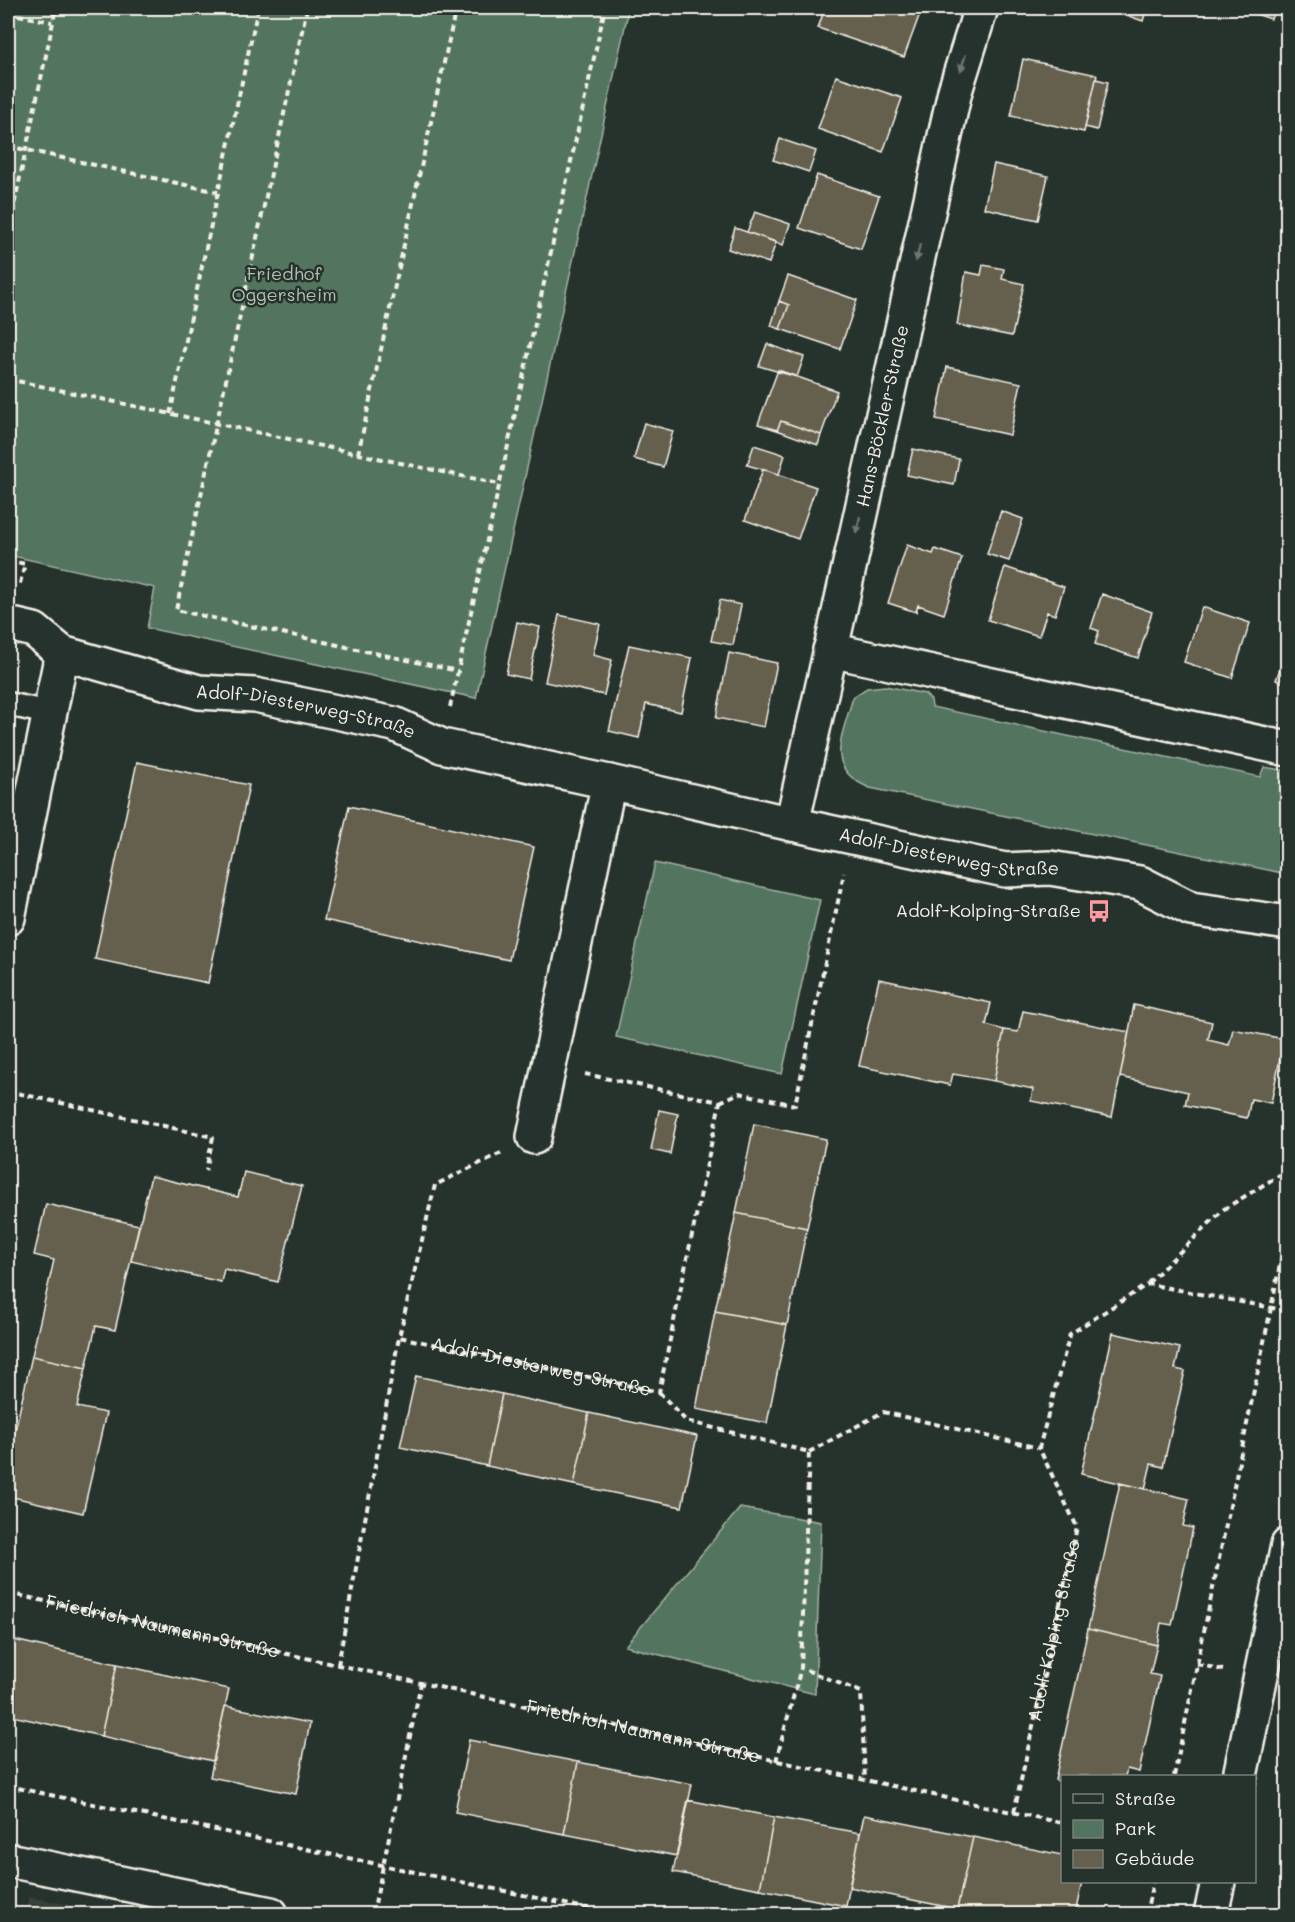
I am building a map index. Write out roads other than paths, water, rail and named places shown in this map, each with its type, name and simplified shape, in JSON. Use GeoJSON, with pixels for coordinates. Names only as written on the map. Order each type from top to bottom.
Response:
{"type":"FeatureCollection","features":[{"type":"Feature","properties":{"kind":"street","name":"Hans-Böckler-Straße"},"geometry":{"type":"LineString","coordinates":[[792,825],[955,91],[981,8]]}},
{"type":"Feature","properties":{"kind":"street","name":"Adolf-Diesterweg-Straße"},"geometry":{"type":"LineString","coordinates":[[8,624],[34,630],[62,653],[199,692],[255,695],[394,724],[441,746],[1005,870],[1050,868],[1140,883],[1191,909],[1287,924]]}},
{"type":"Feature","properties":{"kind":"street"},"geometry":{"type":"LineString","coordinates":[[830,650],[1287,749]]}},
{"type":"Feature","properties":{"kind":"street"},"geometry":{"type":"LineString","coordinates":[[8,918],[62,653]]}},
{"type":"Feature","properties":{"kind":"street"},"geometry":{"type":"LineString","coordinates":[[534,1137],[609,782]]}},
{"type":"Feature","properties":{"kind":"street"},"geometry":{"type":"LineString","coordinates":[[1240,1775],[1287,1545]]}},
{"type":"Feature","properties":{"kind":"street"},"geometry":{"type":"LineString","coordinates":[[8,1860],[271,1914]]}},
{"type":"Feature","properties":{"kind":"street"},"geometry":{"type":"LineString","coordinates":[[1211,1914],[1218,1883]]}},
{"type":"Feature","properties":{"kind":"lane"},"geometry":{"type":"LineString","coordinates":[[8,704],[50,713]]}},
{"type":"Feature","properties":{"kind":"place","name":"Adolf-Kolping-Straße"},"geometry":{"type":"Point","coordinates":[1099,911]}},
{"type":"Feature","properties":{"kind":"park label","name":"Friedhof Oggersheim"},"geometry":{"type":"Point","coordinates":[284,284]}}]}
